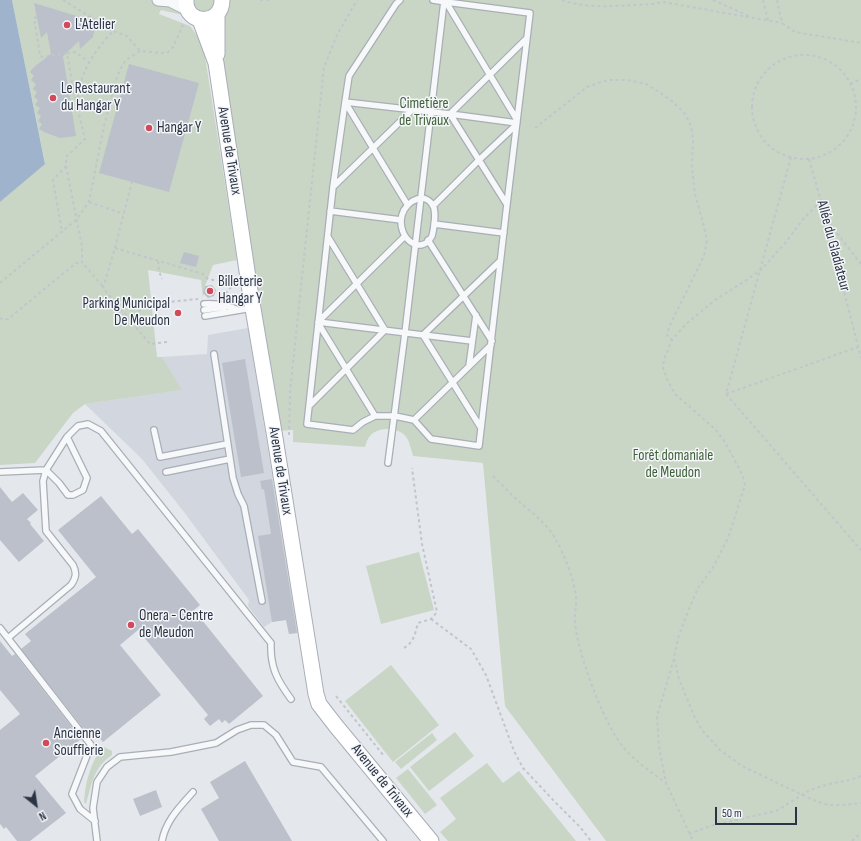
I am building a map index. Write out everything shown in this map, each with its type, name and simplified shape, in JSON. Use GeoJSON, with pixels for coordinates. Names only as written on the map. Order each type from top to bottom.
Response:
{"type":"FeatureCollection","features":[{"type":"Feature","properties":{"kind":"main road"},"geometry":{"type":"LineString","coordinates":[[185,7],[206,20],[212,18],[221,4]]}},
{"type":"Feature","properties":{"kind":"main road","name":"Avenue de Trivaux"},"geometry":{"type":"LineString","coordinates":[[216,63],[221,4]]}},
{"type":"Feature","properties":{"kind":"main road","name":"Avenue de Trivaux"},"geometry":{"type":"LineString","coordinates":[[185,7],[209,40],[216,63],[246,309],[277,453],[315,687],[320,704],[431,841]]}},
{"type":"Feature","properties":{"kind":"street"},"geometry":{"type":"LineString","coordinates":[[158,0],[185,7]]}},
{"type":"Feature","properties":{"kind":"lane"},"geometry":{"type":"LineString","coordinates":[[400,0],[349,76],[333,187],[307,424],[353,430],[363,422],[375,416],[395,416],[414,420],[431,439],[479,446],[530,13],[433,0]]}},
{"type":"Feature","properties":{"kind":"lane"},"geometry":{"type":"LineString","coordinates":[[445,2],[490,75],[517,123]]}},
{"type":"Feature","properties":{"kind":"lane"},"geometry":{"type":"LineString","coordinates":[[388,464],[445,2]]}},
{"type":"Feature","properties":{"kind":"lane"},"geometry":{"type":"LineString","coordinates":[[450,114],[527,38]]}},
{"type":"Feature","properties":{"kind":"lane"},"geometry":{"type":"LineString","coordinates":[[345,102],[517,123]]}},
{"type":"Feature","properties":{"kind":"lane"},"geometry":{"type":"LineString","coordinates":[[345,102],[407,204]]}},
{"type":"Feature","properties":{"kind":"lane"},"geometry":{"type":"LineString","coordinates":[[333,187],[412,110]]}},
{"type":"Feature","properties":{"kind":"lane"},"geometry":{"type":"LineString","coordinates":[[450,114],[507,204]]}},
{"type":"Feature","properties":{"kind":"lane"},"geometry":{"type":"LineString","coordinates":[[433,206],[517,123]]}},
{"type":"Feature","properties":{"kind":"lane"},"geometry":{"type":"LineString","coordinates":[[421,199],[428,201],[433,206],[434,224],[431,236],[420,245],[411,243],[402,230],[401,220],[404,208],[407,204],[421,199]]}},
{"type":"Feature","properties":{"kind":"lane"},"geometry":{"type":"LineString","coordinates":[[330,212],[401,220]]}},
{"type":"Feature","properties":{"kind":"lane"},"geometry":{"type":"LineString","coordinates":[[434,224],[504,233]]}},
{"type":"Feature","properties":{"kind":"lane"},"geometry":{"type":"LineString","coordinates":[[318,322],[405,236]]}},
{"type":"Feature","properties":{"kind":"lane"},"geometry":{"type":"LineString","coordinates":[[328,237],[385,330]]}},
{"type":"Feature","properties":{"kind":"lane"},"geometry":{"type":"LineString","coordinates":[[428,240],[476,315],[491,343]]}},
{"type":"Feature","properties":{"kind":"lane"},"geometry":{"type":"LineString","coordinates":[[423,335],[500,261]]}},
{"type":"Feature","properties":{"kind":"lane"},"geometry":{"type":"LineString","coordinates":[[204,307],[212,303],[246,309]]}},
{"type":"Feature","properties":{"kind":"lane"},"geometry":{"type":"LineString","coordinates":[[204,307],[246,309]]}},
{"type":"Feature","properties":{"kind":"lane"},"geometry":{"type":"LineString","coordinates":[[469,366],[476,315]]}},
{"type":"Feature","properties":{"kind":"lane"},"geometry":{"type":"LineString","coordinates":[[318,322],[472,341]]}},
{"type":"Feature","properties":{"kind":"lane"},"geometry":{"type":"LineString","coordinates":[[318,322],[375,416]]}},
{"type":"Feature","properties":{"kind":"lane"},"geometry":{"type":"LineString","coordinates":[[309,406],[385,330]]}},
{"type":"Feature","properties":{"kind":"lane"},"geometry":{"type":"LineString","coordinates":[[423,335],[481,428]]}},
{"type":"Feature","properties":{"kind":"lane"},"geometry":{"type":"LineString","coordinates":[[414,420],[491,343]]}},
{"type":"Feature","properties":{"kind":"lane"},"geometry":{"type":"LineString","coordinates":[[214,354],[233,478],[244,506],[262,601]]}},
{"type":"Feature","properties":{"kind":"lane"},"geometry":{"type":"LineString","coordinates":[[8,638],[71,586],[76,576],[76,570],[73,565],[46,531],[43,481],[46,470],[67,437],[78,426],[88,424],[101,431],[271,643],[270,658],[279,682],[291,699]]}},
{"type":"Feature","properties":{"kind":"lane"},"geometry":{"type":"LineString","coordinates":[[154,430],[160,456],[227,444]]}},
{"type":"Feature","properties":{"kind":"lane"},"geometry":{"type":"LineString","coordinates":[[0,472],[46,470],[68,495],[73,495],[83,490],[87,478],[67,437]]}},
{"type":"Feature","properties":{"kind":"lane"},"geometry":{"type":"LineString","coordinates":[[166,472],[230,459]]}},
{"type":"Feature","properties":{"kind":"lane"},"geometry":{"type":"LineString","coordinates":[[0,628],[92,745],[72,794],[80,809],[95,821]]}},
{"type":"Feature","properties":{"kind":"lane"},"geometry":{"type":"LineString","coordinates":[[97,841],[93,808],[97,782],[107,767],[120,757],[171,752],[216,743],[237,730],[251,725],[264,724],[276,735],[293,762],[321,766],[383,841]]}},
{"type":"Feature","properties":{"kind":"lane"},"geometry":{"type":"LineString","coordinates":[[162,841],[170,818],[193,792]]}},
{"type":"Feature","properties":{"kind":"path"},"geometry":{"type":"LineString","coordinates":[[63,0],[112,31],[127,36],[140,52]]}},
{"type":"Feature","properties":{"kind":"path"},"geometry":{"type":"LineString","coordinates":[[260,0],[269,0]]}},
{"type":"Feature","properties":{"kind":"path"},"geometry":{"type":"LineString","coordinates":[[277,453],[288,440],[291,377],[324,67],[337,35],[357,0]]}},
{"type":"Feature","properties":{"kind":"path"},"geometry":{"type":"LineString","coordinates":[[562,0],[591,6],[653,4],[663,2],[782,23],[795,32],[861,43]]}},
{"type":"Feature","properties":{"kind":"path"},"geometry":{"type":"LineString","coordinates":[[713,0],[752,17]]}},
{"type":"Feature","properties":{"kind":"path"},"geometry":{"type":"LineString","coordinates":[[764,0],[768,21]]}},
{"type":"Feature","properties":{"kind":"path"},"geometry":{"type":"LineString","coordinates":[[777,0],[782,23]]}},
{"type":"Feature","properties":{"kind":"path"},"geometry":{"type":"LineString","coordinates":[[0,283],[76,220],[89,202],[104,126],[116,80],[121,68],[126,60],[140,52],[168,52],[173,47],[185,20],[185,7]]}},
{"type":"Feature","properties":{"kind":"path"},"geometry":{"type":"LineString","coordinates":[[37,17],[34,18],[40,56],[43,57],[75,52],[90,62]]}},
{"type":"Feature","properties":{"kind":"path"},"geometry":{"type":"LineString","coordinates":[[77,105],[81,81],[90,62],[112,31]]}},
{"type":"Feature","properties":{"kind":"path"},"geometry":{"type":"LineString","coordinates":[[67,53],[84,140],[66,157],[66,166],[82,246],[82,262],[150,344],[167,342]]}},
{"type":"Feature","properties":{"kind":"path"},"geometry":{"type":"LineString","coordinates":[[807,55],[823,58],[837,67],[848,79],[854,94],[856,112],[851,129],[841,144],[826,154],[809,159],[791,158],[775,150],[762,138],[754,122],[751,104],[755,88],[763,74],[775,63],[790,56],[807,55]]}},
{"type":"Feature","properties":{"kind":"path"},"geometry":{"type":"LineString","coordinates":[[850,84],[861,78]]}},
{"type":"Feature","properties":{"kind":"path"},"geometry":{"type":"LineString","coordinates":[[535,128],[587,87],[610,80],[627,80],[646,84],[673,102],[685,114],[691,126],[693,140],[692,168],[695,194],[706,240],[704,256],[669,327],[668,335],[672,340]]}},
{"type":"Feature","properties":{"kind":"path"},"geometry":{"type":"LineString","coordinates":[[726,394],[791,158]]}},
{"type":"Feature","properties":{"kind":"path","name":"Allée du Gladiateur"},"geometry":{"type":"LineString","coordinates":[[809,159],[860,347],[861,358]]}},
{"type":"Feature","properties":{"kind":"path"},"geometry":{"type":"LineString","coordinates":[[62,232],[53,180],[66,166]]}},
{"type":"Feature","properties":{"kind":"path"},"geometry":{"type":"LineString","coordinates":[[103,288],[132,182]]}},
{"type":"Feature","properties":{"kind":"path"},"geometry":{"type":"LineString","coordinates":[[693,841],[666,783],[659,748],[657,716],[674,658],[678,638],[698,588],[712,569],[728,538],[745,485],[742,474],[725,442],[715,429],[675,394],[668,381],[664,368],[664,358],[672,340],[686,324],[715,300],[760,270],[786,242],[804,218],[821,201]]}},
{"type":"Feature","properties":{"kind":"path"},"geometry":{"type":"LineString","coordinates":[[89,202],[124,214]]}},
{"type":"Feature","properties":{"kind":"path"},"geometry":{"type":"LineString","coordinates":[[826,218],[861,264]]}},
{"type":"Feature","properties":{"kind":"path"},"geometry":{"type":"LineString","coordinates":[[115,248],[203,274],[208,279],[234,284],[224,295],[218,296]]}},
{"type":"Feature","properties":{"kind":"path"},"geometry":{"type":"LineString","coordinates":[[158,261],[159,272],[162,279]]}},
{"type":"Feature","properties":{"kind":"path"},"geometry":{"type":"LineString","coordinates":[[0,318],[4,320],[8,319],[76,263],[82,262]]}},
{"type":"Feature","properties":{"kind":"path"},"geometry":{"type":"LineString","coordinates":[[129,319],[148,304],[204,307]]}},
{"type":"Feature","properties":{"kind":"path"},"geometry":{"type":"LineString","coordinates":[[726,394],[860,347]]}},
{"type":"Feature","properties":{"kind":"path"},"geometry":{"type":"LineString","coordinates":[[726,394],[861,550]]}},
{"type":"Feature","properties":{"kind":"path"},"geometry":{"type":"LineString","coordinates":[[404,648],[410,645],[413,641],[418,623],[431,619],[437,612],[422,544],[412,468]]}},
{"type":"Feature","properties":{"kind":"path"},"geometry":{"type":"LineString","coordinates":[[493,476],[540,520],[555,538],[574,581],[576,599],[574,621],[585,665],[602,709],[623,747],[640,764],[666,783]]}},
{"type":"Feature","properties":{"kind":"path"},"geometry":{"type":"LineString","coordinates":[[431,619],[471,648],[486,675],[514,751],[523,768],[580,827],[591,841]]}},
{"type":"Feature","properties":{"kind":"path"},"geometry":{"type":"LineString","coordinates":[[674,658],[679,679],[695,718],[702,730],[720,750],[742,766],[802,795],[828,805],[845,806],[861,803]]}},
{"type":"Feature","properties":{"kind":"path"},"geometry":{"type":"LineString","coordinates":[[336,696],[384,756]]}},
{"type":"Feature","properties":{"kind":"path"},"geometry":{"type":"LineString","coordinates":[[689,834],[710,826],[776,811],[810,790],[861,776]]}},
{"type":"Feature","properties":{"kind":"path"},"geometry":{"type":"LineString","coordinates":[[852,841],[861,833]]}},
{"type":"Feature","properties":{"kind":"shaded area"},"geometry":{"type":"Polygon","coordinates":[[[248,328],[298,633],[289,634],[286,620],[272,622],[264,627],[248,606],[249,600],[184,512],[142,459],[85,404],[181,390],[162,357],[207,354],[208,335],[248,328]]]}},
{"type":"Feature","properties":{"kind":"green space"},"geometry":{"type":"Polygon","coordinates":[[[12,0],[861,0],[861,841],[606,841],[505,706],[483,463],[413,456],[410,444],[404,434],[389,429],[383,429],[370,436],[365,447],[293,442],[293,430],[277,431],[239,169],[202,34],[183,15],[161,10],[159,14],[190,26],[203,44],[237,260],[213,265],[205,286],[203,298],[201,280],[148,270],[157,357],[162,357],[182,390],[85,404],[73,413],[35,463],[0,465],[0,202],[45,163],[12,0]]]}},
{"type":"Feature","properties":{"kind":"green space"},"geometry":{"type":"Polygon","coordinates":[[[419,552],[434,610],[381,624],[366,566],[419,552]]]}},
{"type":"Feature","properties":{"kind":"green space"},"geometry":{"type":"Polygon","coordinates":[[[391,665],[439,725],[393,762],[345,701],[391,665]]]}},
{"type":"Feature","properties":{"kind":"green space"},"geometry":{"type":"Polygon","coordinates":[[[455,732],[474,756],[429,791],[410,767],[455,732]]]}},
{"type":"Feature","properties":{"kind":"green space"},"geometry":{"type":"Polygon","coordinates":[[[432,733],[437,740],[401,769],[395,762],[432,733]]]}},
{"type":"Feature","properties":{"kind":"green space"},"geometry":{"type":"Polygon","coordinates":[[[102,746],[112,751],[112,755],[97,771],[86,804],[84,802],[87,780],[102,746]]]}},
{"type":"Feature","properties":{"kind":"green space"},"geometry":{"type":"Polygon","coordinates":[[[487,763],[503,783],[519,771],[576,841],[448,841],[440,832],[456,819],[440,798],[487,763]]]}},
{"type":"Feature","properties":{"kind":"green space"},"geometry":{"type":"Polygon","coordinates":[[[408,769],[437,805],[425,814],[396,778],[408,769]]]}},
{"type":"Feature","properties":{"kind":"water"},"geometry":{"type":"Polygon","coordinates":[[[0,0],[12,0],[45,164],[0,202],[0,0]]]}},
{"type":"Feature","properties":{"kind":"building"},"geometry":{"type":"Polygon","coordinates":[[[34,3],[96,22],[93,37],[80,49],[79,41],[63,56],[76,136],[60,138],[39,129],[42,124],[38,121],[41,116],[37,113],[40,108],[35,105],[38,100],[34,97],[37,92],[33,89],[36,84],[31,80],[34,76],[30,72],[51,54],[47,32],[41,38],[34,3]]]}},
{"type":"Feature","properties":{"kind":"building","name":"Hangar Y"},"geometry":{"type":"Polygon","coordinates":[[[129,64],[199,83],[169,192],[99,173],[129,64]]]}},
{"type":"Feature","properties":{"kind":"building"},"geometry":{"type":"Polygon","coordinates":[[[184,252],[199,256],[196,267],[180,263],[184,252]]]}},
{"type":"Feature","properties":{"kind":"building","name":"Billeterie Hangar Y"},"geometry":{"type":"Polygon","coordinates":[[[212,285],[216,290],[214,296],[208,298],[203,293],[205,286],[212,285]]]}},
{"type":"Feature","properties":{"kind":"building"},"geometry":{"type":"Polygon","coordinates":[[[245,359],[264,473],[241,477],[222,363],[245,359]]]}},
{"type":"Feature","properties":{"kind":"building"},"geometry":{"type":"Polygon","coordinates":[[[272,479],[297,633],[289,634],[286,620],[272,622],[258,536],[271,534],[264,489],[262,490],[260,481],[272,479]]]}},
{"type":"Feature","properties":{"kind":"building"},"geometry":{"type":"Polygon","coordinates":[[[0,487],[12,502],[23,493],[38,510],[27,519],[44,541],[19,562],[0,540],[0,487]]]}},
{"type":"Feature","properties":{"kind":"building"},"geometry":{"type":"Polygon","coordinates":[[[101,496],[132,534],[138,529],[200,605],[194,610],[263,696],[229,724],[225,720],[222,723],[219,719],[210,726],[204,719],[208,715],[138,630],[120,645],[161,695],[103,742],[92,729],[87,733],[21,649],[31,641],[25,634],[96,577],[58,530],[101,496]]]}},
{"type":"Feature","properties":{"kind":"building","name":"Ancienne Soufflerie"},"geometry":{"type":"Polygon","coordinates":[[[0,641],[12,656],[15,654],[81,739],[35,776],[66,813],[30,841],[17,841],[6,827],[4,829],[0,824],[0,730],[20,714],[0,690],[0,641]]]}},
{"type":"Feature","properties":{"kind":"building"},"geometry":{"type":"Polygon","coordinates":[[[245,761],[292,841],[219,841],[201,809],[219,798],[210,782],[245,761]]]}},
{"type":"Feature","properties":{"kind":"building"},"geometry":{"type":"Polygon","coordinates":[[[156,790],[162,807],[140,816],[133,799],[156,790]]]}},
{"type":"Feature","properties":{"kind":"place","name":"L'Atelier"},"geometry":{"type":"Point","coordinates":[67,25]}},
{"type":"Feature","properties":{"kind":"place","name":"Le Restaurant du Hangar Y"},"geometry":{"type":"Point","coordinates":[53,98]}},
{"type":"Feature","properties":{"kind":"place","name":"Hangar Y"},"geometry":{"type":"Point","coordinates":[149,128]}},
{"type":"Feature","properties":{"kind":"place","name":"Billeterie Hangar Y"},"geometry":{"type":"Point","coordinates":[210,291]}},
{"type":"Feature","properties":{"kind":"place","name":"Parking Municipal De Meudon"},"geometry":{"type":"Point","coordinates":[178,313]}},
{"type":"Feature","properties":{"kind":"place","name":"Onera - Centre de Meudon"},"geometry":{"type":"Point","coordinates":[131,625]}},
{"type":"Feature","properties":{"kind":"place","name":"Ancienne Soufflerie"},"geometry":{"type":"Point","coordinates":[46,743]}},
{"type":"Feature","properties":{"kind":"park label","name":"Cimetière de Trivaux"},"geometry":{"type":"Point","coordinates":[424,112]}},
{"type":"Feature","properties":{"kind":"park label","name":"Forêt domaniale de Meudon"},"geometry":{"type":"Point","coordinates":[673,464]}}]}
